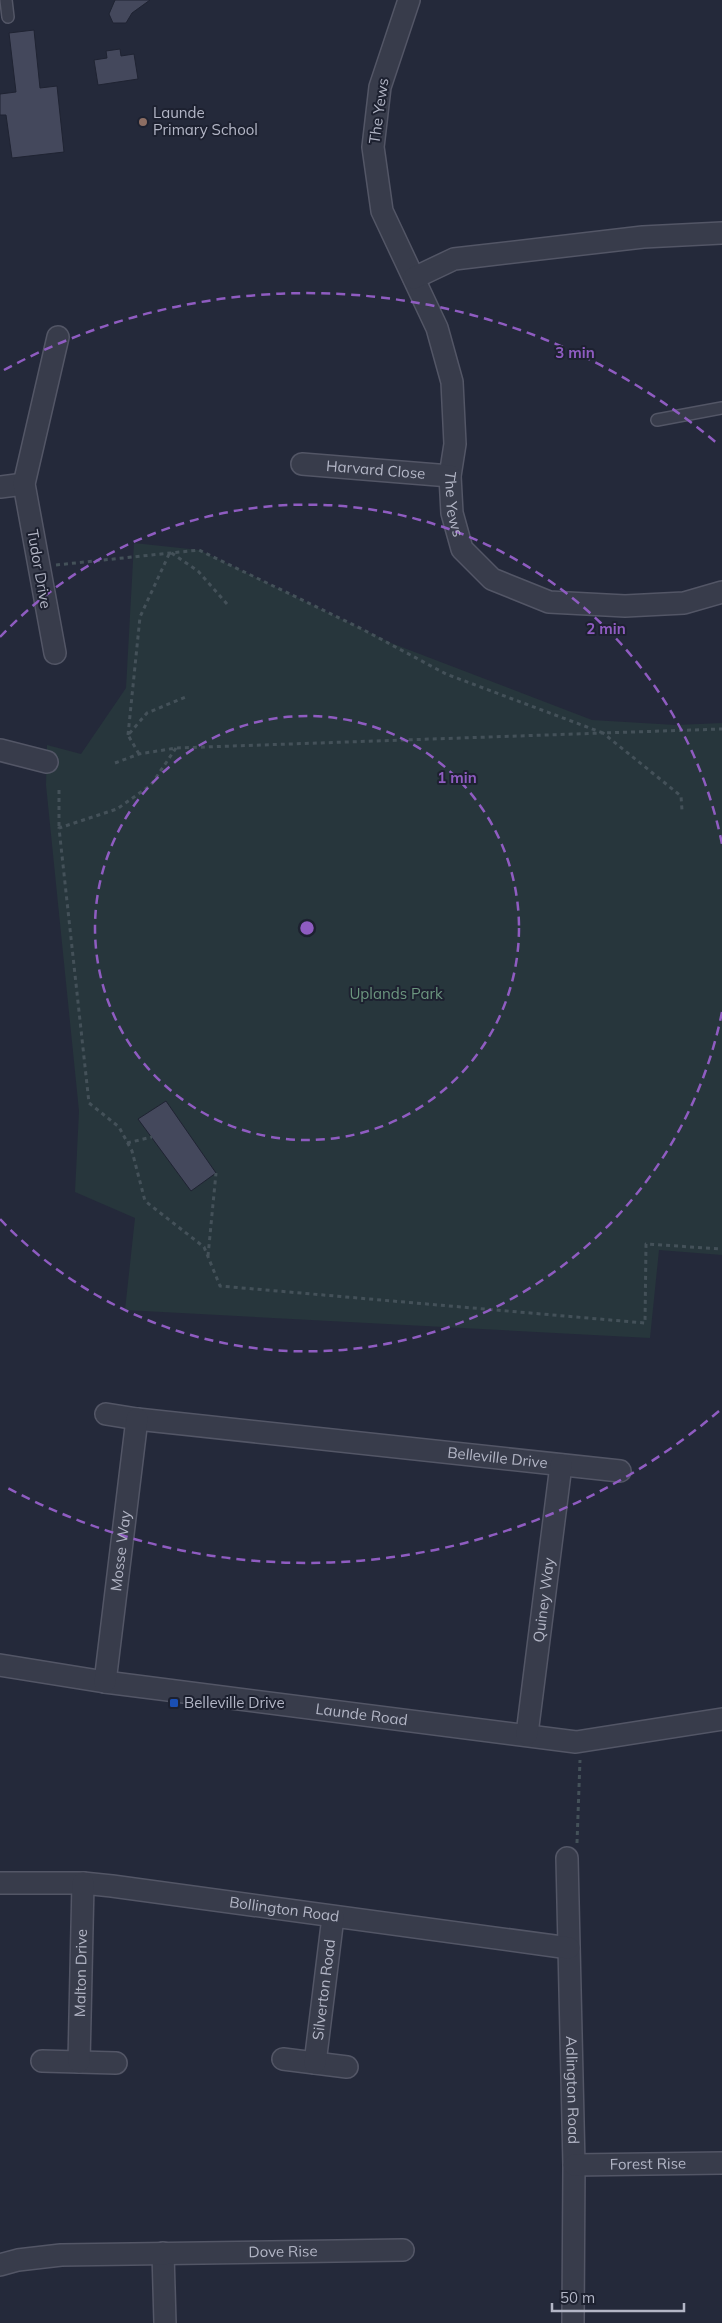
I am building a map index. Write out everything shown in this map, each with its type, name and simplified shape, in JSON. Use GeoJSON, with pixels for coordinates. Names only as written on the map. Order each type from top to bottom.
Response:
{"type":"FeatureCollection","features":[{"type":"Feature","properties":{"kind":"street","name":"The Yews"},"geometry":{"type":"LineString","coordinates":[[408,0],[380,86],[373,147],[382,211],[437,328],[452,382],[455,444],[450,476],[452,513],[462,549],[492,579],[550,602],[625,606],[684,603],[722,592]]}},
{"type":"Feature","properties":{"kind":"street"},"geometry":{"type":"LineString","coordinates":[[414,278],[454,259],[642,237],[722,233]]}},
{"type":"Feature","properties":{"kind":"street","name":"Tudor Drive"},"geometry":{"type":"LineString","coordinates":[[54,653],[24,484],[58,337]]}},
{"type":"Feature","properties":{"kind":"street","name":"Harvard Close"},"geometry":{"type":"LineString","coordinates":[[302,464],[450,476]]}},
{"type":"Feature","properties":{"kind":"street"},"geometry":{"type":"LineString","coordinates":[[0,487],[24,484]]}},
{"type":"Feature","properties":{"kind":"street"},"geometry":{"type":"LineString","coordinates":[[0,750],[47,762]]}},
{"type":"Feature","properties":{"kind":"street","name":"Belleville Drive"},"geometry":{"type":"LineString","coordinates":[[106,1414],[137,1420],[620,1471]]}},
{"type":"Feature","properties":{"kind":"street","name":"Mosse Way"},"geometry":{"type":"LineString","coordinates":[[105,1682],[137,1420]]}},
{"type":"Feature","properties":{"kind":"street","name":"Quiney Way"},"geometry":{"type":"LineString","coordinates":[[526,1734],[561,1465]]}},
{"type":"Feature","properties":{"kind":"street","name":"Launde Road"},"geometry":{"type":"LineString","coordinates":[[0,1664],[105,1682],[526,1734],[576,1742],[722,1719]]}},
{"type":"Feature","properties":{"kind":"street","name":"Adlington Road"},"geometry":{"type":"LineString","coordinates":[[568,1858],[574,2165],[573,2323]]}},
{"type":"Feature","properties":{"kind":"street","name":"Bollington Road"},"geometry":{"type":"LineString","coordinates":[[0,1882],[83,1883],[569,1948]]}},
{"type":"Feature","properties":{"kind":"street","name":"Malton Drive"},"geometry":{"type":"LineString","coordinates":[[79,2062],[83,1883]]}},
{"type":"Feature","properties":{"kind":"street","name":"Silverton Road"},"geometry":{"type":"LineString","coordinates":[[315,2063],[333,1917]]}},
{"type":"Feature","properties":{"kind":"street"},"geometry":{"type":"LineString","coordinates":[[283,2059],[347,2067]]}},
{"type":"Feature","properties":{"kind":"street"},"geometry":{"type":"LineString","coordinates":[[42,2061],[116,2063]]}},
{"type":"Feature","properties":{"kind":"street","name":"Forest Rise"},"geometry":{"type":"LineString","coordinates":[[574,2165],[722,2162]]}},
{"type":"Feature","properties":{"kind":"street","name":"Dove Rise"},"geometry":{"type":"LineString","coordinates":[[0,2266],[18,2260],[61,2254],[403,2250]]}},
{"type":"Feature","properties":{"kind":"street"},"geometry":{"type":"LineString","coordinates":[[164,2253],[165,2323]]}},
{"type":"Feature","properties":{"kind":"lane"},"geometry":{"type":"LineString","coordinates":[[6,0],[8,17]]}},
{"type":"Feature","properties":{"kind":"lane"},"geometry":{"type":"LineString","coordinates":[[657,420],[722,408]]}},
{"type":"Feature","properties":{"kind":"path"},"geometry":{"type":"LineString","coordinates":[[39,567],[200,550],[362,629],[446,674],[603,734],[681,796],[682,810]]}},
{"type":"Feature","properties":{"kind":"path"},"geometry":{"type":"LineString","coordinates":[[170,552],[198,571],[227,604]]}},
{"type":"Feature","properties":{"kind":"path"},"geometry":{"type":"LineString","coordinates":[[139,754],[128,735],[140,616],[170,552]]}},
{"type":"Feature","properties":{"kind":"path"},"geometry":{"type":"LineString","coordinates":[[128,735],[147,713],[188,696]]}},
{"type":"Feature","properties":{"kind":"path"},"geometry":{"type":"LineString","coordinates":[[115,763],[139,754],[176,748],[722,729]]}},
{"type":"Feature","properties":{"kind":"path"},"geometry":{"type":"LineString","coordinates":[[59,828],[117,809],[151,785],[176,748]]}},
{"type":"Feature","properties":{"kind":"path"},"geometry":{"type":"LineString","coordinates":[[58,790],[59,828],[89,1103],[119,1127],[127,1143],[145,1201],[204,1247],[220,1286],[645,1323],[646,1244],[722,1249]]}},
{"type":"Feature","properties":{"kind":"path"},"geometry":{"type":"LineString","coordinates":[[127,1143],[152,1138]]}},
{"type":"Feature","properties":{"kind":"path"},"geometry":{"type":"LineString","coordinates":[[208,1256],[216,1174]]}},
{"type":"Feature","properties":{"kind":"path"},"geometry":{"type":"LineString","coordinates":[[568,1858],[576,1849],[579,1830],[580,1759],[576,1742]]}},
{"type":"Feature","properties":{"kind":"green space","name":"Uplands Park"},"geometry":{"type":"Polygon","coordinates":[[[134,543],[199,550],[391,643],[592,720],[676,725],[722,723],[722,1255],[659,1250],[650,1338],[125,1310],[135,1218],[75,1192],[79,1111],[46,785],[47,745],[81,754],[126,688],[134,543]]]}},
{"type":"Feature","properties":{"kind":"building"},"geometry":{"type":"Polygon","coordinates":[[[115,0],[150,0],[132,13],[126,23],[113,23],[109,14],[115,0]]]}},
{"type":"Feature","properties":{"kind":"building"},"geometry":{"type":"Polygon","coordinates":[[[34,30],[40,88],[57,86],[64,152],[12,158],[6,115],[0,115],[0,94],[16,92],[9,33],[34,30]]]}},
{"type":"Feature","properties":{"kind":"building"},"geometry":{"type":"Polygon","coordinates":[[[120,49],[121,56],[134,54],[138,79],[98,85],[94,60],[107,58],[106,51],[120,49]]]}},
{"type":"Feature","properties":{"kind":"building"},"geometry":{"type":"Polygon","coordinates":[[[166,1101],[216,1173],[191,1191],[138,1119],[166,1101]]]}},
{"type":"Feature","properties":{"kind":"place","name":"Launde Primary School"},"geometry":{"type":"Point","coordinates":[143,122]}},
{"type":"Feature","properties":{"kind":"place","name":"Belleville Drive"},"geometry":{"type":"Point","coordinates":[174,1703]}}]}
